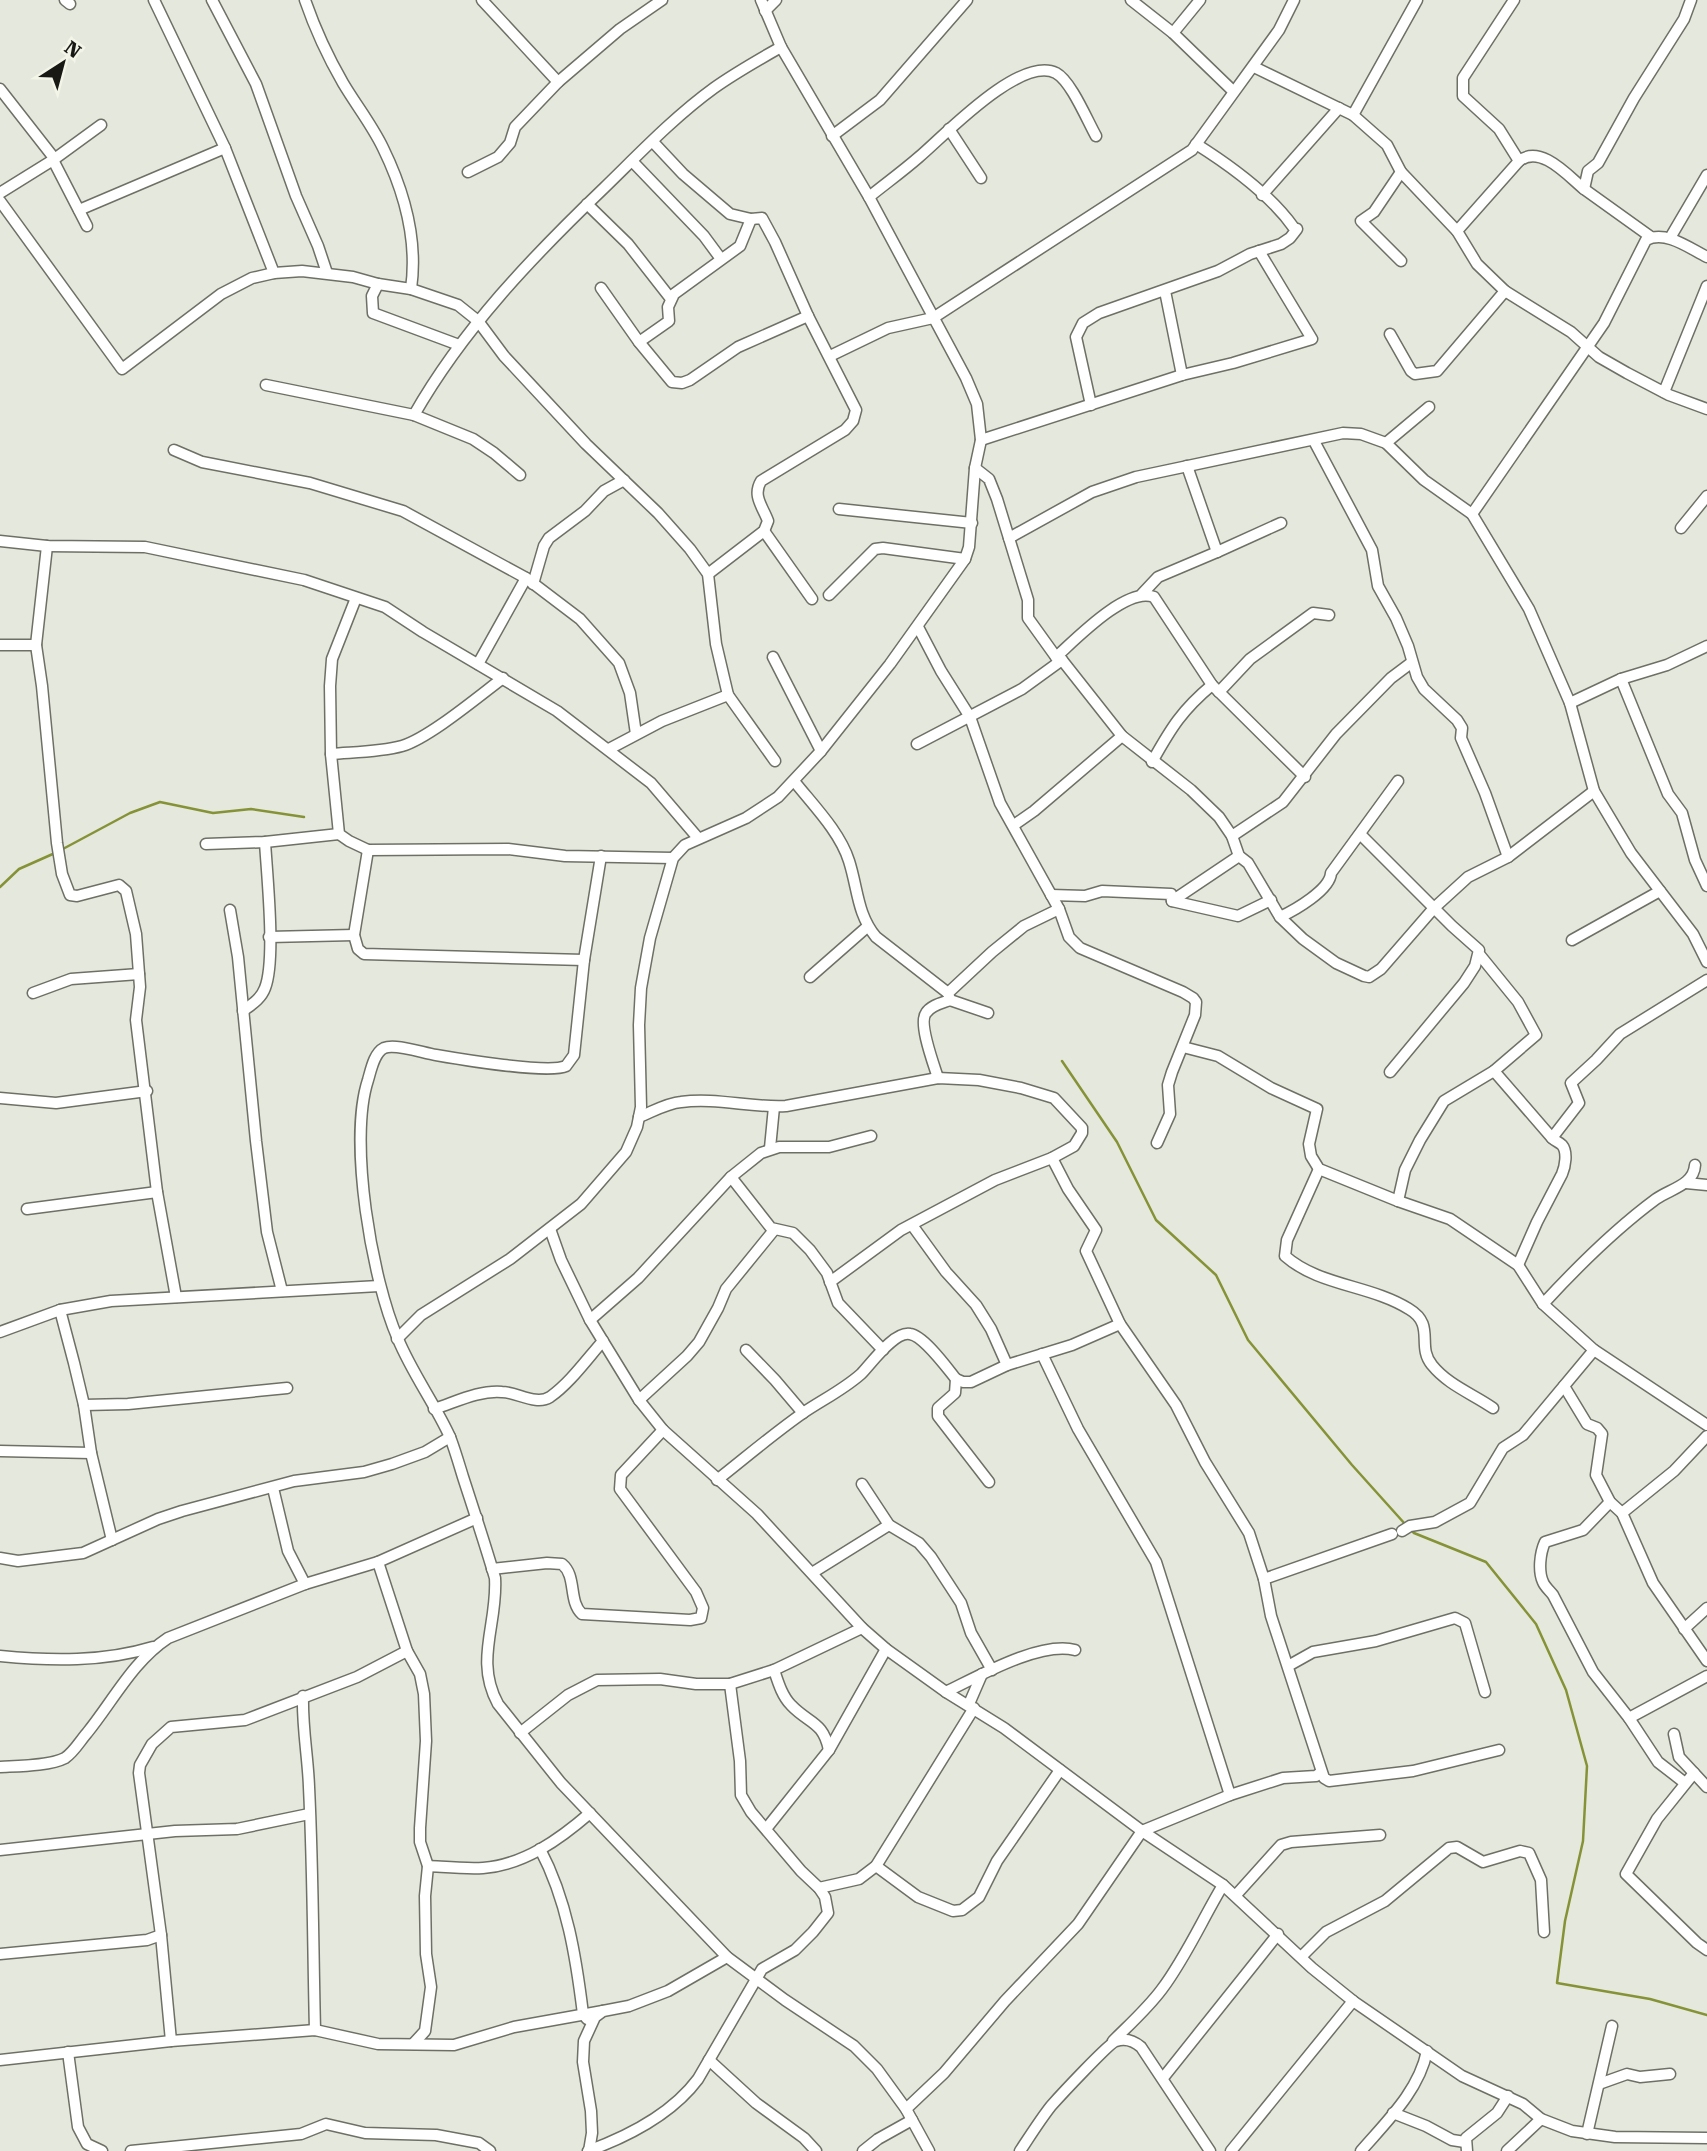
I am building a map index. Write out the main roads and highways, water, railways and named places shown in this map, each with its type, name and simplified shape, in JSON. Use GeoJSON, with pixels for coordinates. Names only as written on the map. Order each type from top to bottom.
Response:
{"type":"FeatureCollection","features":[{"type":"Feature","properties":{"kind":"waterway"},"geometry":{"type":"LineString","coordinates":[[61,850],[130,813],[160,802],[213,813],[251,809],[304,817]]}},
{"type":"Feature","properties":{"kind":"waterway"},"geometry":{"type":"LineString","coordinates":[[0,887],[19,869],[55,853]]}},
{"type":"Feature","properties":{"kind":"waterway"},"geometry":{"type":"LineString","coordinates":[[1062,1061],[1117,1142],[1156,1220],[1216,1275],[1248,1340],[1405,1524]]}},
{"type":"Feature","properties":{"kind":"waterway"},"geometry":{"type":"LineString","coordinates":[[1410,1529],[1486,1562],[1536,1624],[1566,1690],[1587,1766],[1583,1841],[1565,1921],[1557,1983],[1650,1999],[1707,2015]]}}]}
